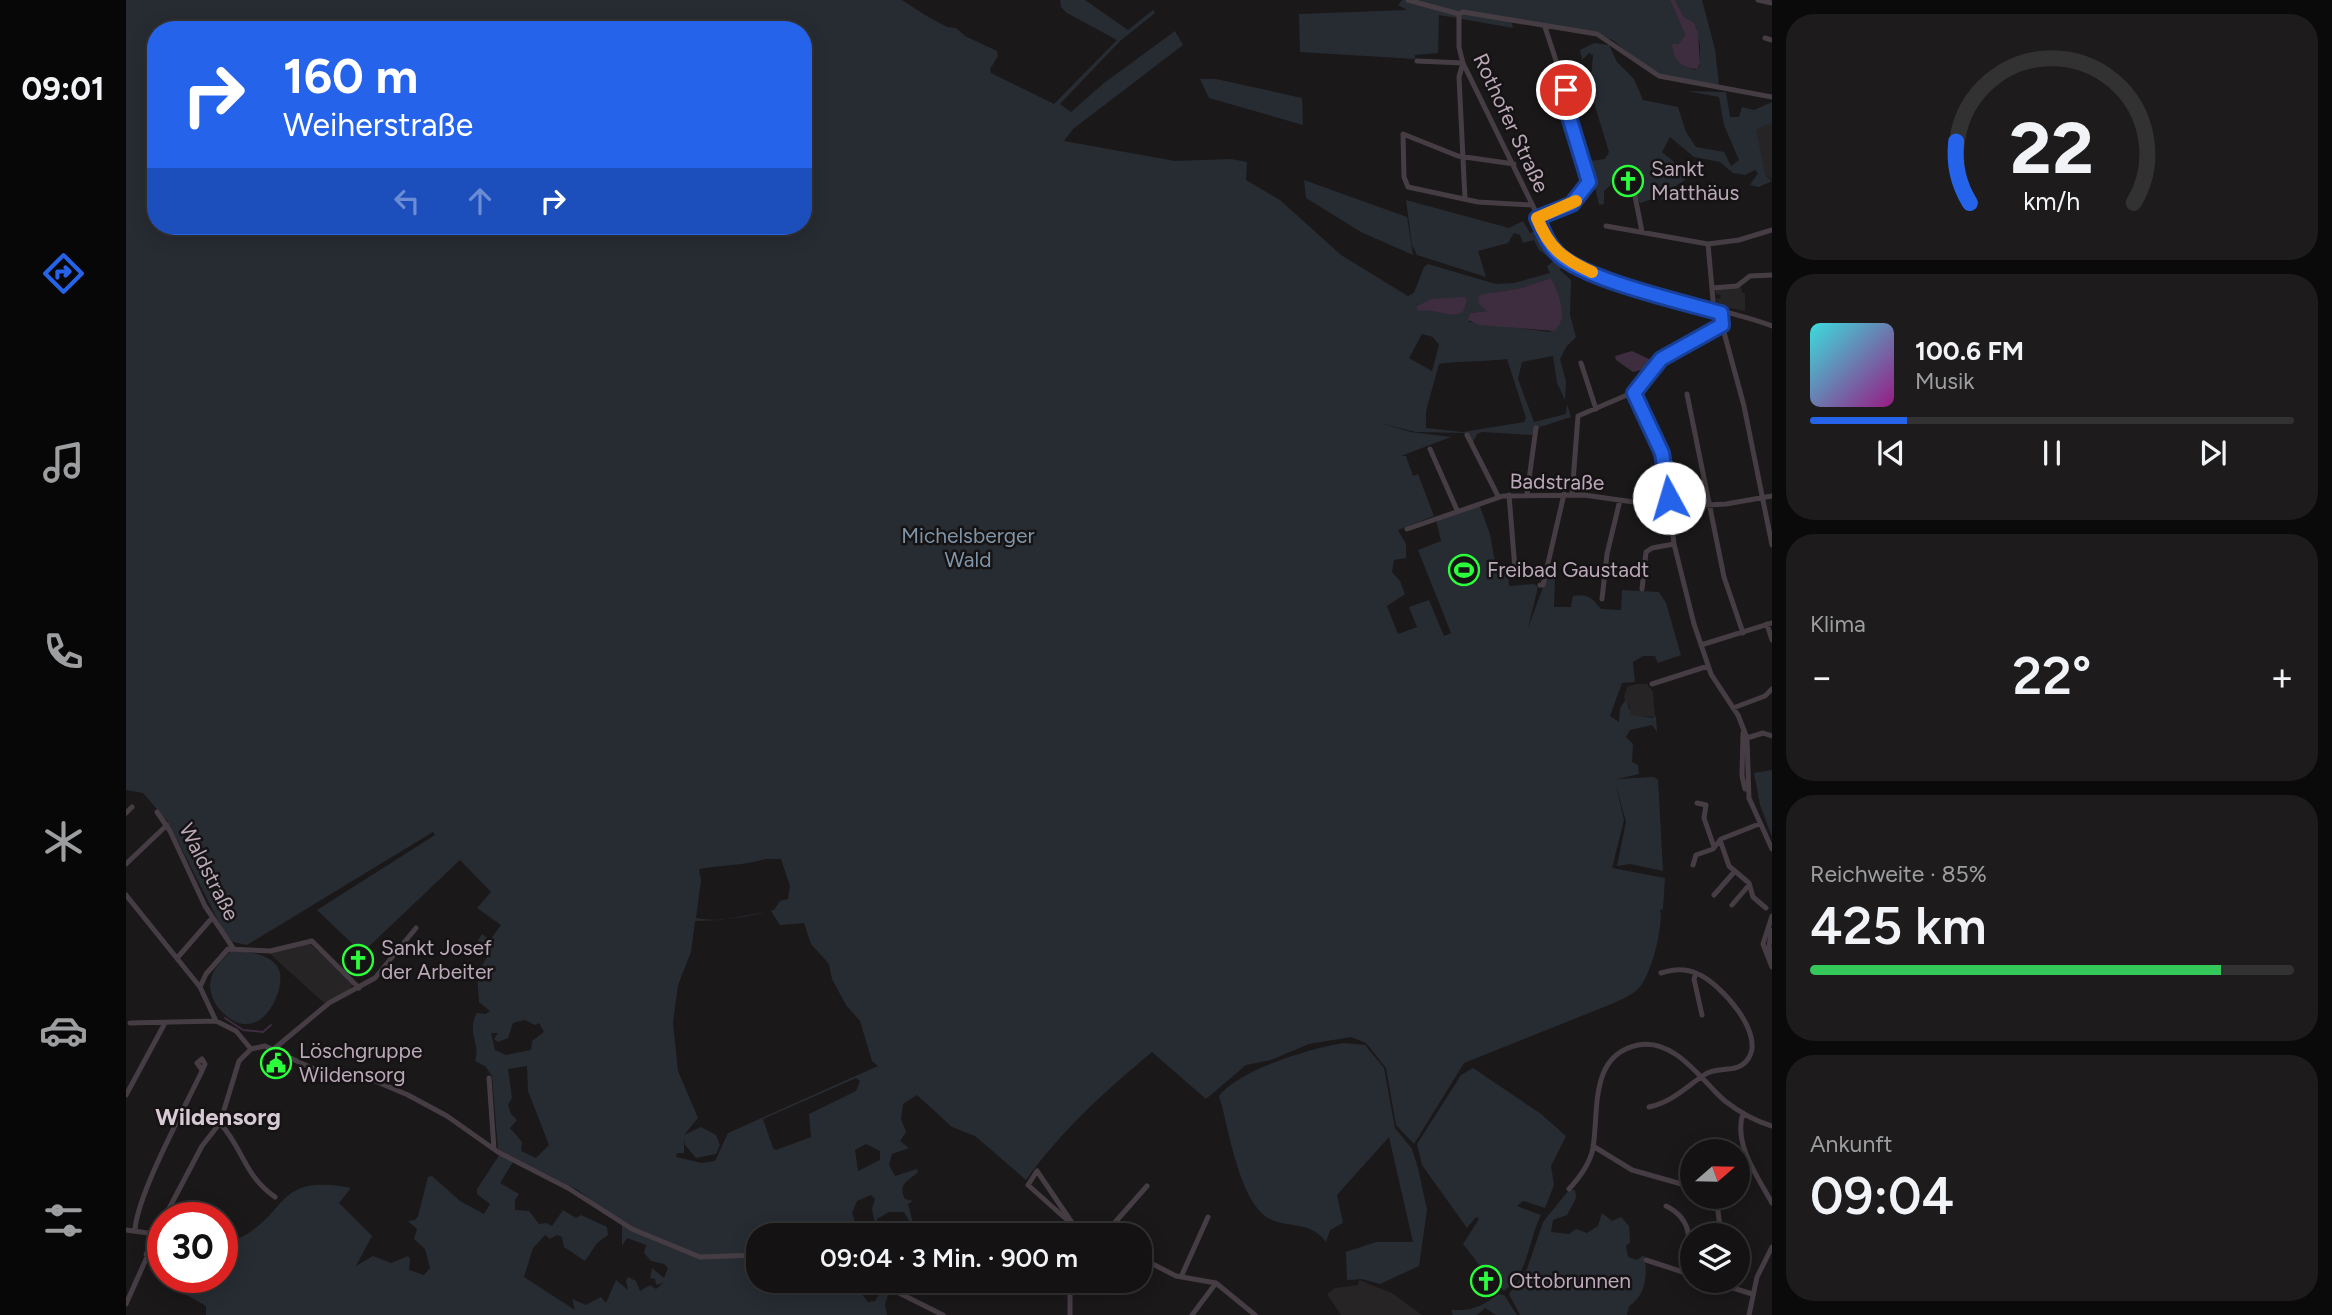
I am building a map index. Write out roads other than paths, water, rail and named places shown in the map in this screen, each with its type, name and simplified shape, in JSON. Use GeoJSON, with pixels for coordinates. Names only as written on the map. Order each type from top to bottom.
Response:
{"type":"FeatureCollection","features":[{"type":"Feature","properties":{"kind":"street"},"geometry":{"type":"LineString","coordinates":[[1408,0],[1459,14],[1463,12],[1603,37],[1646,70],[1666,79],[1772,97]]}},
{"type":"Feature","properties":{"kind":"street"},"geometry":{"type":"LineString","coordinates":[[1758,0],[1772,4]]}},
{"type":"Feature","properties":{"kind":"street","name":"Rothofer Straße"},"geometry":{"type":"LineString","coordinates":[[1459,14],[1459,47],[1463,63],[1514,164],[1548,241],[1565,260],[1597,274],[1717,312]]}},
{"type":"Feature","properties":{"kind":"street"},"geometry":{"type":"LineString","coordinates":[[1537,218],[1572,204],[1589,182],[1570,120],[1565,88],[1545,27]]}},
{"type":"Feature","properties":{"kind":"street"},"geometry":{"type":"LineString","coordinates":[[1765,38],[1772,40]]}},
{"type":"Feature","properties":{"kind":"street"},"geometry":{"type":"LineString","coordinates":[[1417,61],[1463,63],[1459,76],[1465,199]]}},
{"type":"Feature","properties":{"kind":"street"},"geometry":{"type":"LineString","coordinates":[[1514,164],[1462,157],[1405,133],[1402,165],[1406,185],[1493,204],[1532,205]]}},
{"type":"Feature","properties":{"kind":"street"},"geometry":{"type":"LineString","coordinates":[[1635,196],[1642,232]]}},
{"type":"Feature","properties":{"kind":"street"},"geometry":{"type":"LineString","coordinates":[[1606,226],[1708,244],[1739,240],[1772,230]]}},
{"type":"Feature","properties":{"kind":"street"},"geometry":{"type":"LineString","coordinates":[[1708,244],[1717,312],[1738,379],[1772,545]]}},
{"type":"Feature","properties":{"kind":"street"},"geometry":{"type":"LineString","coordinates":[[1712,288],[1737,286],[1750,276],[1772,275]]}},
{"type":"Feature","properties":{"kind":"street"},"geometry":{"type":"LineString","coordinates":[[1717,312],[1772,326]]}},
{"type":"Feature","properties":{"kind":"street"},"geometry":{"type":"LineString","coordinates":[[1572,495],[1578,416],[1634,393],[1661,359],[1722,325]]}},
{"type":"Feature","properties":{"kind":"street"},"geometry":{"type":"LineString","coordinates":[[1581,363],[1596,409]]}},
{"type":"Feature","properties":{"kind":"street"},"geometry":{"type":"LineString","coordinates":[[1634,393],[1662,453],[1674,544],[1701,645],[1715,683],[1733,708],[1747,738],[1749,799]]}},
{"type":"Feature","properties":{"kind":"street"},"geometry":{"type":"LineString","coordinates":[[1687,394],[1724,577],[1743,633]]}},
{"type":"Feature","properties":{"kind":"street"},"geometry":{"type":"LineString","coordinates":[[1527,494],[1536,428]]}},
{"type":"Feature","properties":{"kind":"street"},"geometry":{"type":"LineString","coordinates":[[1466,435],[1498,496]]}},
{"type":"Feature","properties":{"kind":"street"},"geometry":{"type":"LineString","coordinates":[[1430,449],[1457,510]]}},
{"type":"Feature","properties":{"kind":"street"},"geometry":{"type":"LineString","coordinates":[[1540,584],[1543,585],[1564,494]]}},
{"type":"Feature","properties":{"kind":"street","name":"Badstraße"},"geometry":{"type":"LineString","coordinates":[[1407,529],[1498,496],[1509,495],[1564,494],[1669,507],[1711,505],[1772,496]]}},
{"type":"Feature","properties":{"kind":"street"},"geometry":{"type":"LineString","coordinates":[[1509,495],[1515,569]]}},
{"type":"Feature","properties":{"kind":"street"},"geometry":{"type":"LineString","coordinates":[[1602,599],[1607,554],[1620,500]]}},
{"type":"Feature","properties":{"kind":"street"},"geometry":{"type":"LineString","coordinates":[[1642,589],[1646,552],[1652,548],[1674,544]]}},
{"type":"Feature","properties":{"kind":"street"},"geometry":{"type":"LineString","coordinates":[[1701,645],[1769,624],[1772,640]]}},
{"type":"Feature","properties":{"kind":"street"},"geometry":{"type":"LineString","coordinates":[[1652,684],[1708,666]]}},
{"type":"Feature","properties":{"kind":"street"},"geometry":{"type":"LineString","coordinates":[[1733,708],[1765,696],[1772,689]]}},
{"type":"Feature","properties":{"kind":"street"},"geometry":{"type":"LineString","coordinates":[[1742,727],[1742,776],[1759,824],[1772,849]]}},
{"type":"Feature","properties":{"kind":"street"},"geometry":{"type":"LineString","coordinates":[[1747,738],[1763,733],[1772,736]]}},
{"type":"Feature","properties":{"kind":"street"},"geometry":{"type":"LineString","coordinates":[[1697,803],[1706,805],[1704,818],[1714,847]]}},
{"type":"Feature","properties":{"kind":"street"},"geometry":{"type":"LineString","coordinates":[[126,813],[132,807]]}},
{"type":"Feature","properties":{"kind":"street","name":"Waldstraße"},"geometry":{"type":"LineString","coordinates":[[157,812],[167,825],[212,918],[233,948]]}},
{"type":"Feature","properties":{"kind":"street"},"geometry":{"type":"LineString","coordinates":[[1693,865],[1696,855],[1714,847],[1720,840],[1759,824]]}},
{"type":"Feature","properties":{"kind":"street"},"geometry":{"type":"LineString","coordinates":[[126,864],[167,825]]}},
{"type":"Feature","properties":{"kind":"street"},"geometry":{"type":"LineString","coordinates":[[1720,840],[1729,866],[1749,885],[1753,897],[1766,908]]}},
{"type":"Feature","properties":{"kind":"street"},"geometry":{"type":"LineString","coordinates":[[1714,895],[1735,871]]}},
{"type":"Feature","properties":{"kind":"street"},"geometry":{"type":"LineString","coordinates":[[1732,905],[1749,885]]}},
{"type":"Feature","properties":{"kind":"street"},"geometry":{"type":"LineString","coordinates":[[126,895],[200,987],[216,1021]]}},
{"type":"Feature","properties":{"kind":"street"},"geometry":{"type":"LineString","coordinates":[[1772,916],[1763,944],[1772,967]]}},
{"type":"Feature","properties":{"kind":"street"},"geometry":{"type":"LineString","coordinates":[[178,957],[212,918]]}},
{"type":"Feature","properties":{"kind":"street"},"geometry":{"type":"LineString","coordinates":[[275,1048],[321,1008],[380,975],[416,928]]}},
{"type":"Feature","properties":{"kind":"street"},"geometry":{"type":"LineString","coordinates":[[1772,930],[1769,946],[1772,961]]}},
{"type":"Feature","properties":{"kind":"street"},"geometry":{"type":"LineString","coordinates":[[200,987],[206,974],[233,948],[271,951],[312,942],[359,988]]}},
{"type":"Feature","properties":{"kind":"street"},"geometry":{"type":"LineString","coordinates":[[1649,1107],[1671,1099],[1712,1071],[1733,1070],[1742,1065],[1749,1058],[1753,1042],[1732,1003],[1711,982],[1696,973],[1678,970],[1661,973]]}},
{"type":"Feature","properties":{"kind":"street"},"geometry":{"type":"LineString","coordinates":[[1696,973],[1694,979],[1702,1015]]}},
{"type":"Feature","properties":{"kind":"street"},"geometry":{"type":"LineString","coordinates":[[130,1023],[216,1021],[236,1031],[251,1049]]}},
{"type":"Feature","properties":{"kind":"street"},"geometry":{"type":"LineString","coordinates":[[126,1095],[165,1023]]}},
{"type":"Feature","properties":{"kind":"street"},"geometry":{"type":"LineString","coordinates":[[1569,1189],[1586,1167],[1594,1146],[1595,1104],[1601,1078],[1609,1062],[1621,1052],[1645,1044],[1674,1054],[1743,1113],[1772,1126]]}},
{"type":"Feature","properties":{"kind":"street"},"geometry":{"type":"LineString","coordinates":[[172,1202],[202,1146],[220,1122],[236,1066],[251,1049],[260,1046],[275,1048],[316,1070],[368,1078],[401,1091],[447,1116],[494,1149],[568,1188],[620,1223],[700,1257],[746,1255]]}},
{"type":"Feature","properties":{"kind":"street"},"geometry":{"type":"LineString","coordinates":[[135,1230],[139,1210],[202,1070]]}},
{"type":"Feature","properties":{"kind":"street"},"geometry":{"type":"LineString","coordinates":[[489,1078],[494,1149]]}},
{"type":"Feature","properties":{"kind":"street"},"geometry":{"type":"LineString","coordinates":[[1743,1113],[1741,1128],[1745,1149],[1772,1203]]}},
{"type":"Feature","properties":{"kind":"street"},"geometry":{"type":"LineString","coordinates":[[220,1122],[243,1157],[250,1175],[275,1197]]}},
{"type":"Feature","properties":{"kind":"street"},"geometry":{"type":"LineString","coordinates":[[1594,1146],[1632,1170],[1680,1184]]}},
{"type":"Feature","properties":{"kind":"street"},"geometry":{"type":"LineString","coordinates":[[1037,1171],[1060,1203],[1075,1227],[1028,1185],[1037,1171]]}},
{"type":"Feature","properties":{"kind":"street"},"geometry":{"type":"LineString","coordinates":[[1114,1223],[1147,1186]]}},
{"type":"Feature","properties":{"kind":"street"},"geometry":{"type":"LineString","coordinates":[[1666,1206],[1681,1215],[1685,1223]]}},
{"type":"Feature","properties":{"kind":"street"},"geometry":{"type":"LineString","coordinates":[[1181,1277],[1208,1217]]}},
{"type":"Feature","properties":{"kind":"street"},"geometry":{"type":"LineString","coordinates":[[126,1230],[147,1232]]}},
{"type":"Feature","properties":{"kind":"street"},"geometry":{"type":"LineString","coordinates":[[1749,1315],[1752,1294],[1772,1247]]}},
{"type":"Feature","properties":{"kind":"street"},"geometry":{"type":"LineString","coordinates":[[126,1304],[146,1255]]}},
{"type":"Feature","properties":{"kind":"street"},"geometry":{"type":"LineString","coordinates":[[1646,1261],[1680,1271]]}},
{"type":"Feature","properties":{"kind":"street"},"geometry":{"type":"LineString","coordinates":[[1152,1263],[1181,1277],[1216,1283],[1255,1315]]}},
{"type":"Feature","properties":{"kind":"street"},"geometry":{"type":"LineString","coordinates":[[1192,1315],[1215,1289],[1216,1283]]}},
{"type":"Feature","properties":{"kind":"street"},"geometry":{"type":"LineString","coordinates":[[899,1293],[943,1315]]}},
{"type":"Feature","properties":{"kind":"street"},"geometry":{"type":"LineString","coordinates":[[1070,1293],[1070,1315]]}},
{"type":"Feature","properties":{"kind":"waterway"},"geometry":{"type":"LineString","coordinates":[[225,1018],[243,1030],[263,1032],[271,1025]]}},
{"type":"Feature","properties":{"kind":"place","name":"Sankt Matthäus"},"geometry":{"type":"Point","coordinates":[1628,181]}},
{"type":"Feature","properties":{"kind":"place","name":"Freibad Gaustadt"},"geometry":{"type":"Point","coordinates":[1464,570]}},
{"type":"Feature","properties":{"kind":"place","name":"Sankt Josef der Arbeiter"},"geometry":{"type":"Point","coordinates":[358,960]}},
{"type":"Feature","properties":{"kind":"place","name":"Löschgruppe Wildensorg"},"geometry":{"type":"Point","coordinates":[276,1063]}},
{"type":"Feature","properties":{"kind":"place","name":"Ottobrunnen"},"geometry":{"type":"Point","coordinates":[1486,1281]}},
{"type":"Feature","properties":{"kind":"district","name":"Wildensorg"},"geometry":{"type":"Point","coordinates":[218,1117]}},
{"type":"Feature","properties":{"kind":"park label","name":"Michelsberger Wald"},"geometry":{"type":"Point","coordinates":[968,548]}}]}
